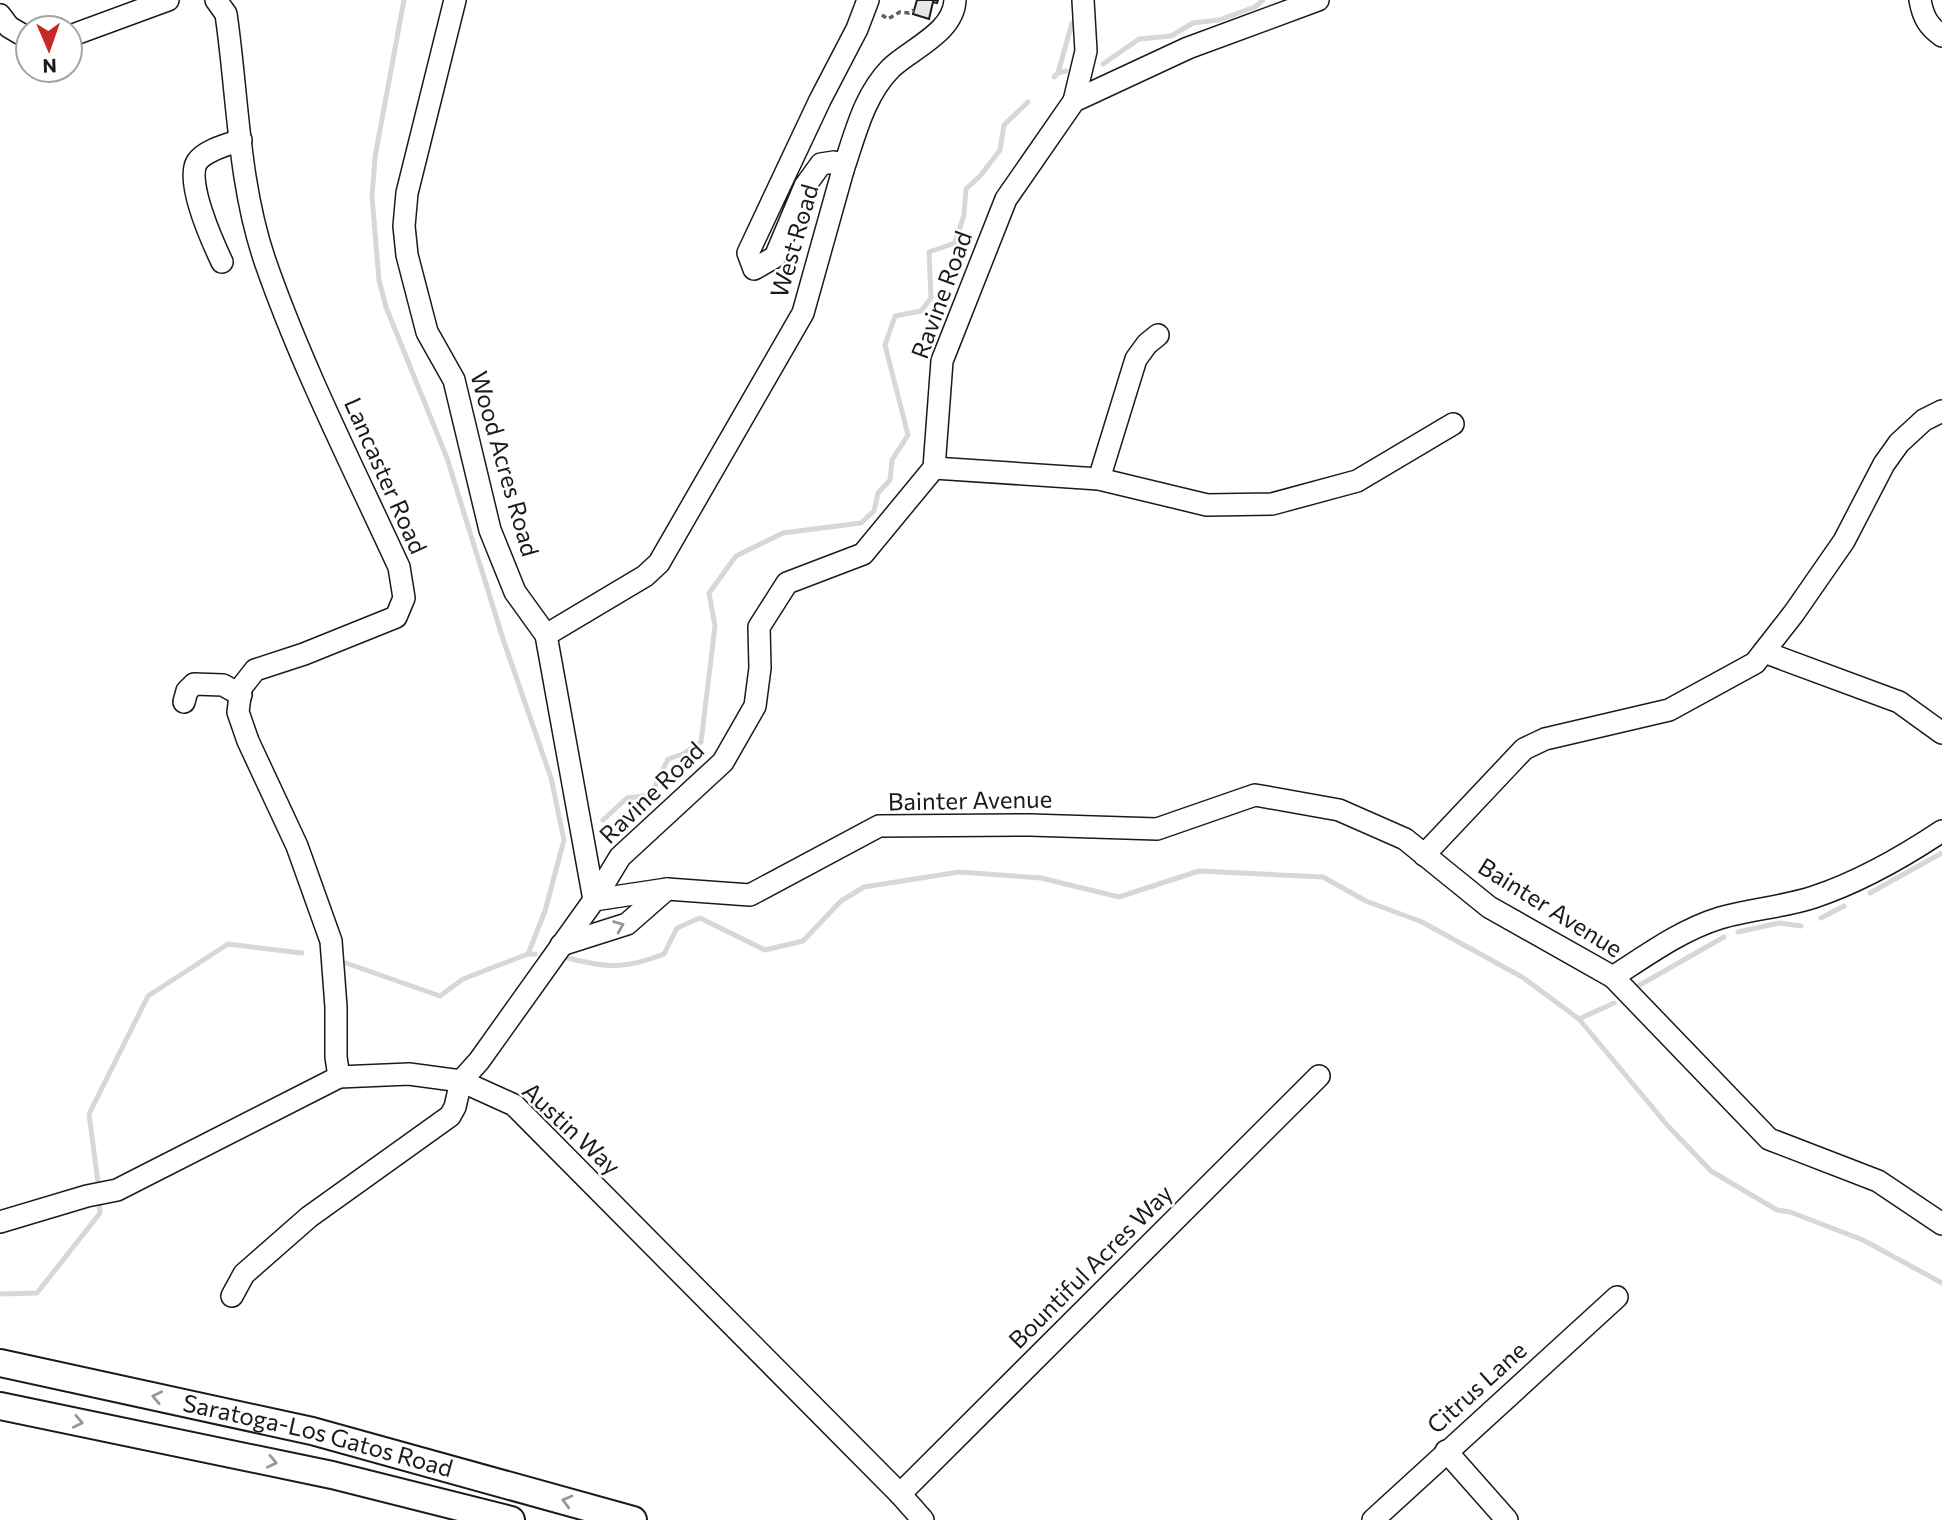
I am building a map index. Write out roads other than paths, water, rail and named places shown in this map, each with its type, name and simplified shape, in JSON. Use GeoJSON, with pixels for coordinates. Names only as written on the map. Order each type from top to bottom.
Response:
{"type":"FeatureCollection","features":[{"type":"Feature","properties":{"kind":"main road","name":"Saratoga-Los Gatos Road"},"geometry":{"type":"LineString","coordinates":[[0,1363],[312,1431],[633,1520]]}},
{"type":"Feature","properties":{"kind":"main road","name":"Saratoga-Los Gatos Road"},"geometry":{"type":"LineString","coordinates":[[0,1406],[332,1475],[511,1520]]}},
{"type":"Feature","properties":{"kind":"street"},"geometry":{"type":"LineString","coordinates":[[84,31],[168,0]]}},
{"type":"Feature","properties":{"kind":"street","name":"Lancaster Road"},"geometry":{"type":"LineString","coordinates":[[216,0],[226,15],[241,139],[252,208],[265,260],[312,379],[399,568],[404,598],[396,617],[304,654],[255,670],[240,695]]}},
{"type":"Feature","properties":{"kind":"street","name":"Wood Acres Road"},"geometry":{"type":"LineString","coordinates":[[454,0],[407,193],[404,226],[407,255],[427,332],[454,380],[490,530],[516,592],[546,635],[594,900]]}},
{"type":"Feature","properties":{"kind":"street"},"geometry":{"type":"LineString","coordinates":[[843,170],[870,95],[890,69],[941,29],[955,8],[955,0]]}},
{"type":"Feature","properties":{"kind":"street"},"geometry":{"type":"LineString","coordinates":[[1074,101],[1086,51],[1083,0]]}},
{"type":"Feature","properties":{"kind":"street"},"geometry":{"type":"LineString","coordinates":[[1074,101],[1188,48],[1318,0]]}},
{"type":"Feature","properties":{"kind":"street"},"geometry":{"type":"LineString","coordinates":[[1920,0],[1923,16],[1931,28],[1942,36]]}},
{"type":"Feature","properties":{"kind":"street","name":"West Road"},"geometry":{"type":"LineString","coordinates":[[546,635],[645,576],[659,563],[803,313],[843,170],[834,162],[821,164],[805,186],[775,257],[754,269],[748,253],[820,100],[858,29],[867,4]]}},
{"type":"Feature","properties":{"kind":"street"},"geometry":{"type":"LineString","coordinates":[[0,15],[14,30]]}},
{"type":"Feature","properties":{"kind":"street","name":"Ravine Road"},"geometry":{"type":"LineString","coordinates":[[594,900],[620,857],[723,762],[755,706],[760,668],[760,627],[787,583],[863,554],[934,468],[942,361],[1006,199],[1074,101]]}},
{"type":"Feature","properties":{"kind":"street"},"geometry":{"type":"LineString","coordinates":[[222,261],[204,222],[194,173],[195,165],[208,153],[241,139]]}},
{"type":"Feature","properties":{"kind":"street"},"geometry":{"type":"LineString","coordinates":[[1099,479],[1136,359],[1158,335]]}},
{"type":"Feature","properties":{"kind":"street"},"geometry":{"type":"LineString","coordinates":[[1424,855],[1524,748],[1545,739],[1669,710],[1755,663],[1844,541],[1884,464],[1899,443],[1924,420],[1942,411]]}},
{"type":"Feature","properties":{"kind":"street"},"geometry":{"type":"LineString","coordinates":[[934,468],[1099,479],[1207,505],[1272,504],[1356,481],[1445,428]]}},
{"type":"Feature","properties":{"kind":"street"},"geometry":{"type":"LineString","coordinates":[[1764,652],[1899,702],[1942,733]]}},
{"type":"Feature","properties":{"kind":"street"},"geometry":{"type":"LineString","coordinates":[[184,702],[187,691],[194,684],[223,685],[240,695],[238,712],[248,741],[298,846],[331,942],[337,1007],[336,1057],[339,1077]]}},
{"type":"Feature","properties":{"kind":"street","name":"Bainter Avenue"},"geometry":{"type":"LineString","coordinates":[[594,900],[667,889],[750,895],[879,826],[1030,825],[1157,829],[1255,794],[1339,810],[1405,839],[1489,907],[1613,977],[1769,1139],[1878,1181],[1942,1224]]}},
{"type":"Feature","properties":{"kind":"street"},"geometry":{"type":"LineString","coordinates":[[1613,977],[1678,935],[1720,918],[1813,897],[1909,853],[1942,831]]}},
{"type":"Feature","properties":{"kind":"street"},"geometry":{"type":"LineString","coordinates":[[561,945],[627,924],[667,889]]}},
{"type":"Feature","properties":{"kind":"street"},"geometry":{"type":"LineString","coordinates":[[232,1296],[244,1274],[309,1217],[450,1116],[461,1081],[479,1061],[594,900]]}},
{"type":"Feature","properties":{"kind":"street","name":"Austin Way"},"geometry":{"type":"LineString","coordinates":[[0,1222],[87,1196],[117,1190],[339,1077],[409,1074],[461,1081],[514,1105],[923,1520]]}},
{"type":"Feature","properties":{"kind":"street","name":"Bountiful Acres Way"},"geometry":{"type":"LineString","coordinates":[[900,1494],[1319,1076]]}},
{"type":"Feature","properties":{"kind":"street","name":"Citrus Lane"},"geometry":{"type":"LineString","coordinates":[[1373,1520],[1616,1297]]}},
{"type":"Feature","properties":{"kind":"street"},"geometry":{"type":"LineString","coordinates":[[1446,1451],[1507,1520]]}},
{"type":"Feature","properties":{"kind":"waterway"},"geometry":{"type":"LineString","coordinates":[[404,0],[375,157],[372,197],[379,280],[386,307],[447,458],[503,639],[551,778],[564,840],[545,911],[528,954]]}},
{"type":"Feature","properties":{"kind":"waterway"},"geometry":{"type":"LineString","coordinates":[[1103,64],[1139,39],[1171,36],[1193,23],[1219,20],[1255,7],[1263,0]]}},
{"type":"Feature","properties":{"kind":"waterway"},"geometry":{"type":"LineString","coordinates":[[1058,73],[1072,23]]}},
{"type":"Feature","properties":{"kind":"waterway"},"geometry":{"type":"LineString","coordinates":[[1054,77],[1066,71]]}},
{"type":"Feature","properties":{"kind":"waterway"},"geometry":{"type":"LineString","coordinates":[[603,820],[627,798],[651,795],[668,759],[683,754],[701,742],[715,626],[709,593],[736,556],[783,533],[861,523],[874,511],[878,493],[890,480],[892,460],[908,435],[885,345],[895,316],[921,311],[931,298],[929,252],[955,243],[964,215],[966,189],[981,175],[1000,150],[1004,125],[1028,102]]}},
{"type":"Feature","properties":{"kind":"waterway"},"geometry":{"type":"LineString","coordinates":[[1870,893],[1942,853]]}},
{"type":"Feature","properties":{"kind":"waterway"},"geometry":{"type":"LineString","coordinates":[[564,957],[614,966],[637,963],[664,954],[677,928],[700,918],[765,950],[803,941],[841,901],[864,887],[959,872],[1041,878],[1119,897],[1199,871],[1323,877],[1366,901],[1422,922],[1522,977],[1579,1019],[1668,1126],[1711,1171],[1777,1210],[1790,1212],[1863,1240],[1942,1283]]}},
{"type":"Feature","properties":{"kind":"waterway"},"geometry":{"type":"LineString","coordinates":[[1821,918],[1844,906]]}},
{"type":"Feature","properties":{"kind":"waterway"},"geometry":{"type":"LineString","coordinates":[[1738,932],[1779,923],[1801,926]]}},
{"type":"Feature","properties":{"kind":"waterway"},"geometry":{"type":"LineString","coordinates":[[1638,986],[1724,937]]}},
{"type":"Feature","properties":{"kind":"waterway"},"geometry":{"type":"LineString","coordinates":[[99,1190],[89,1114],[148,996],[228,944],[302,953]]}},
{"type":"Feature","properties":{"kind":"waterway"},"geometry":{"type":"LineString","coordinates":[[343,962],[440,996],[463,979],[528,954],[535,954]]}},
{"type":"Feature","properties":{"kind":"waterway"},"geometry":{"type":"LineString","coordinates":[[1579,1019],[1614,1003]]}},
{"type":"Feature","properties":{"kind":"waterway"},"geometry":{"type":"LineString","coordinates":[[0,1294],[37,1293],[100,1213],[99,1200]]}}]}
